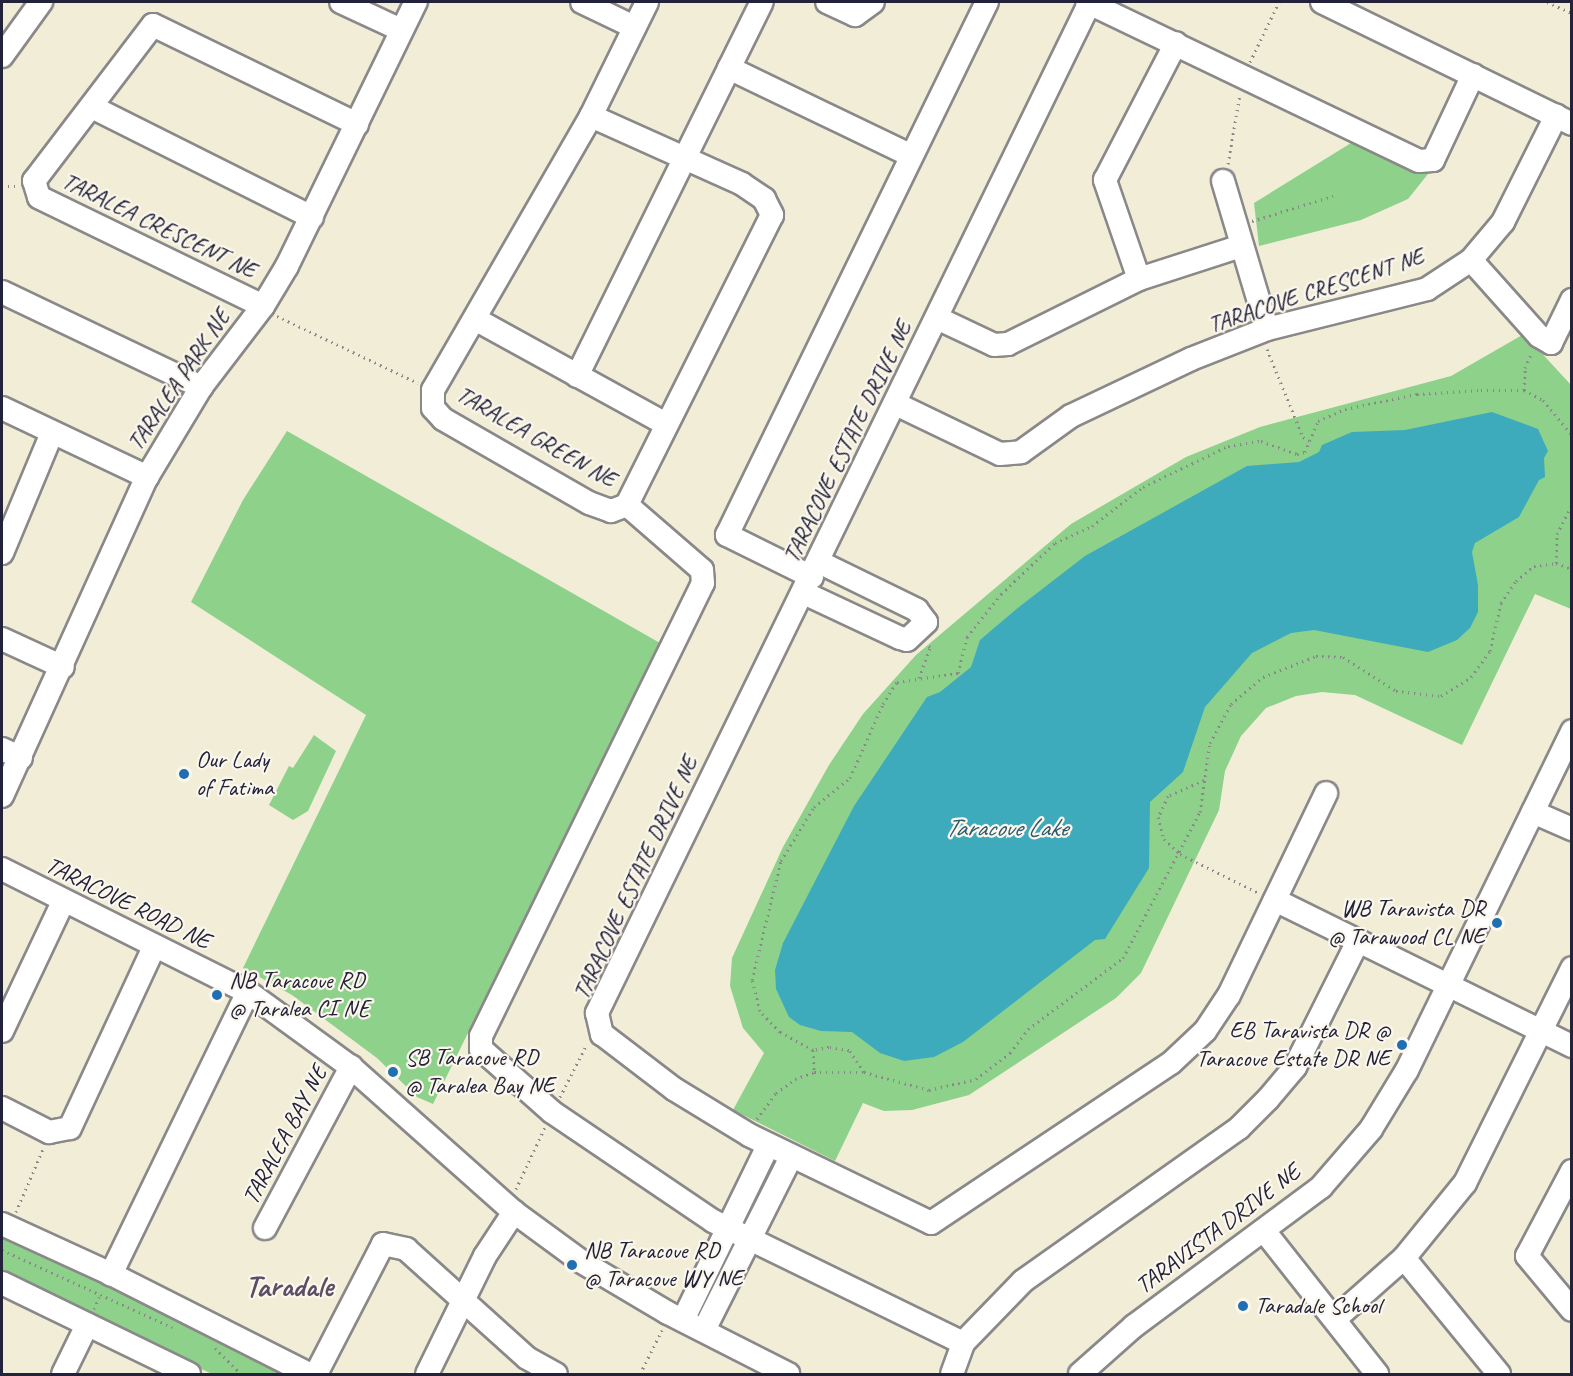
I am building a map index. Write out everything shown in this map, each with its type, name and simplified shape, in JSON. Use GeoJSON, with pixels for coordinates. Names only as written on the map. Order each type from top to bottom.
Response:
{"type":"FeatureCollection","features":[{"type":"Feature","properties":{"kind":"street"},"geometry":{"type":"LineString","coordinates":[[2,56],[41,2]]}},
{"type":"Feature","properties":{"kind":"street"},"geometry":{"type":"LineString","coordinates":[[342,2],[401,30]]}},
{"type":"Feature","properties":{"kind":"street","name":"TARALEA PARK NE"},"geometry":{"type":"LineString","coordinates":[[2,796],[11,753],[63,667],[147,477],[201,387],[263,306],[312,217],[416,2]]}},
{"type":"Feature","properties":{"kind":"street"},"geometry":{"type":"LineString","coordinates":[[582,2],[634,27]]}},
{"type":"Feature","properties":{"kind":"street","name":"TARALEA GREEN NE"},"geometry":{"type":"LineString","coordinates":[[591,116],[755,192],[772,215],[627,505],[602,510],[443,419],[433,408],[433,390],[591,116],[648,2]]}},
{"type":"Feature","properties":{"kind":"street"},"geometry":{"type":"LineString","coordinates":[[577,376],[762,2]]}},
{"type":"Feature","properties":{"kind":"street"},"geometry":{"type":"LineString","coordinates":[[827,2],[855,15],[873,2]]}},
{"type":"Feature","properties":{"kind":"street"},"geometry":{"type":"LineString","coordinates":[[812,577],[917,610],[926,622],[907,640],[900,638],[812,577],[727,535],[910,155],[987,2]]}},
{"type":"Feature","properties":{"kind":"street"},"geometry":{"type":"LineString","coordinates":[[1089,2],[1419,161],[1433,160],[1473,75]]}},
{"type":"Feature","properties":{"kind":"street","name":"TARACOVE ESTATE DRIVE NE"},"geometry":{"type":"LineString","coordinates":[[1089,2],[812,577],[597,1013],[602,1034],[712,1114],[790,1157],[931,1223],[1171,1063],[1196,1039],[1229,995],[1275,900]]}},
{"type":"Feature","properties":{"kind":"street"},"geometry":{"type":"LineString","coordinates":[[1322,2],[1564,120]]}},
{"type":"Feature","properties":{"kind":"street","name":"TARALEA CRESCENT NE"},"geometry":{"type":"LineString","coordinates":[[263,306],[39,197],[34,181],[153,25],[357,124]]}},
{"type":"Feature","properties":{"kind":"street"},"geometry":{"type":"LineString","coordinates":[[1139,279],[1105,180],[1176,44]]}},
{"type":"Feature","properties":{"kind":"street"},"geometry":{"type":"LineString","coordinates":[[729,68],[910,155]]}},
{"type":"Feature","properties":{"kind":"street"},"geometry":{"type":"LineString","coordinates":[[92,107],[312,217]]}},
{"type":"Feature","properties":{"kind":"street","name":"TARACOVE CRESCENT NE"},"geometry":{"type":"LineString","coordinates":[[896,404],[1000,454],[1021,452],[1071,416],[1191,359],[1267,329],[1427,289],[1471,260],[1503,222],[1564,120]]}},
{"type":"Feature","properties":{"kind":"street"},"geometry":{"type":"LineString","coordinates":[[1222,181],[1267,329]]}},
{"type":"Feature","properties":{"kind":"street"},"geometry":{"type":"LineString","coordinates":[[937,318],[994,345],[1008,344],[1139,279],[1241,246]]}},
{"type":"Feature","properties":{"kind":"street"},"geometry":{"type":"LineString","coordinates":[[1471,260],[1539,336],[1551,343],[1572,300]]}},
{"type":"Feature","properties":{"kind":"street"},"geometry":{"type":"LineString","coordinates":[[2,292],[201,387]]}},
{"type":"Feature","properties":{"kind":"street"},"geometry":{"type":"LineString","coordinates":[[476,319],[666,424]]}},
{"type":"Feature","properties":{"kind":"street"},"geometry":{"type":"LineString","coordinates":[[2,408],[52,434],[147,477]]}},
{"type":"Feature","properties":{"kind":"street"},"geometry":{"type":"LineString","coordinates":[[2,553],[52,434]]}},
{"type":"Feature","properties":{"kind":"street"},"geometry":{"type":"LineString","coordinates":[[627,505],[702,570],[703,583],[480,1036],[482,1049],[552,1112],[748,1241],[963,1343]]}},
{"type":"Feature","properties":{"kind":"street"},"geometry":{"type":"LineString","coordinates":[[2,639],[63,667]]}},
{"type":"Feature","properties":{"kind":"street","name":"TARAVISTA DRIVE NE"},"geometry":{"type":"LineString","coordinates":[[1080,1374],[1134,1326],[1264,1232],[1321,1187],[1371,1129],[1407,1070],[1572,731]]}},
{"type":"Feature","properties":{"kind":"street"},"geometry":{"type":"LineString","coordinates":[[1326,793],[1275,900],[1572,1046]]}},
{"type":"Feature","properties":{"kind":"street"},"geometry":{"type":"LineString","coordinates":[[1533,812],[1572,829]]}},
{"type":"Feature","properties":{"kind":"street","name":"TARACOVE ROAD NE"},"geometry":{"type":"LineString","coordinates":[[2,869],[63,902],[248,992],[351,1067],[514,1212],[582,1262],[683,1320],[788,1374]]}},
{"type":"Feature","properties":{"kind":"street"},"geometry":{"type":"LineString","coordinates":[[2,1031],[9,997],[63,902]]}},
{"type":"Feature","properties":{"kind":"street"},"geometry":{"type":"LineString","coordinates":[[952,1374],[963,1343],[1023,1281],[1052,1257],[1239,1128],[1268,1099],[1295,1067],[1358,941]]}},
{"type":"Feature","properties":{"kind":"street"},"geometry":{"type":"LineString","coordinates":[[2,1108],[49,1132],[70,1128],[154,947]]}},
{"type":"Feature","properties":{"kind":"street"},"geometry":{"type":"LineString","coordinates":[[1335,1319],[1404,1258],[1465,1183],[1539,1030],[1572,968]]}},
{"type":"Feature","properties":{"kind":"street"},"geometry":{"type":"LineString","coordinates":[[111,1274],[248,992]]}},
{"type":"Feature","properties":{"kind":"street","name":"TARALEA BAY NE"},"geometry":{"type":"LineString","coordinates":[[266,1228],[351,1067]]}},
{"type":"Feature","properties":{"kind":"street"},"geometry":{"type":"LineString","coordinates":[[683,1320],[768,1146]]}},
{"type":"Feature","properties":{"kind":"street"},"geometry":{"type":"LineString","coordinates":[[704,1330],[790,1157]]}},
{"type":"Feature","properties":{"kind":"street"},"geometry":{"type":"LineString","coordinates":[[1572,1171],[1527,1256],[1572,1310]]}},
{"type":"Feature","properties":{"kind":"street"},"geometry":{"type":"LineString","coordinates":[[427,1374],[485,1256],[514,1212]]}},
{"type":"Feature","properties":{"kind":"street"},"geometry":{"type":"LineString","coordinates":[[5,1226],[111,1274],[309,1374]]}},
{"type":"Feature","properties":{"kind":"street"},"geometry":{"type":"LineString","coordinates":[[1264,1232],[1377,1374]]}},
{"type":"Feature","properties":{"kind":"street"},"geometry":{"type":"LineString","coordinates":[[316,1374],[382,1244],[406,1249],[526,1358],[556,1374]]}},
{"type":"Feature","properties":{"kind":"street"},"geometry":{"type":"LineString","coordinates":[[1404,1258],[1499,1374]]}},
{"type":"Feature","properties":{"kind":"street"},"geometry":{"type":"LineString","coordinates":[[2,1283],[189,1374]]}},
{"type":"Feature","properties":{"kind":"street"},"geometry":{"type":"LineString","coordinates":[[63,1374],[87,1325]]}},
{"type":"Feature","properties":{"kind":"path"},"geometry":{"type":"LineString","coordinates":[[1547,2],[1572,13]]}},
{"type":"Feature","properties":{"kind":"path"},"geometry":{"type":"LineString","coordinates":[[1250,221],[1333,195]]}},
{"type":"Feature","properties":{"kind":"path"},"geometry":{"type":"LineString","coordinates":[[263,306],[433,390]]}},
{"type":"Feature","properties":{"kind":"path"},"geometry":{"type":"LineString","coordinates":[[1267,329],[1263,339],[1303,437],[1310,441]]}},
{"type":"Feature","properties":{"kind":"path"},"geometry":{"type":"LineString","coordinates":[[1524,390],[1525,368],[1539,336]]}},
{"type":"Feature","properties":{"kind":"path"},"geometry":{"type":"LineString","coordinates":[[864,1072],[849,1050],[829,1047],[813,1050],[780,1032],[759,1011],[752,980],[780,861],[814,807],[850,778],[883,704],[897,681],[958,673],[967,637],[1000,594],[1055,543],[1092,526],[1143,487],[1228,446],[1261,441],[1296,454],[1305,452],[1318,421],[1346,409],[1417,394],[1524,390],[1543,400],[1572,435]]}},
{"type":"Feature","properties":{"kind":"path"},"geometry":{"type":"LineString","coordinates":[[1556,563],[1557,534],[1572,505]]}},
{"type":"Feature","properties":{"kind":"path"},"geometry":{"type":"LineString","coordinates":[[754,1124],[776,1093],[795,1079],[814,1072],[864,1072],[929,1090],[976,1079],[1010,1053],[1028,1029],[1123,958],[1180,854],[1200,812],[1210,743],[1231,704],[1263,677],[1316,656],[1343,657],[1396,691],[1441,696],[1471,677],[1490,651],[1501,603],[1516,580],[1534,566],[1556,563],[1572,569]]}},
{"type":"Feature","properties":{"kind":"path"},"geometry":{"type":"LineString","coordinates":[[916,632],[930,647],[919,678]]}},
{"type":"Feature","properties":{"kind":"path"},"geometry":{"type":"LineString","coordinates":[[1204,780],[1168,796],[1158,817],[1164,838],[1180,854],[1275,900]]}},
{"type":"Feature","properties":{"kind":"path"},"geometry":{"type":"LineString","coordinates":[[813,1050],[814,1072]]}},
{"type":"Feature","properties":{"kind":"path"},"geometry":{"type":"LineString","coordinates":[[5,1226],[49,1132]]}},
{"type":"Feature","properties":{"kind":"path"},"geometry":{"type":"LineString","coordinates":[[2,1250],[99,1297],[181,1330]]}},
{"type":"Feature","properties":{"kind":"path"},"geometry":{"type":"LineString","coordinates":[[640,1374],[662,1330]]}},
{"type":"Feature","properties":{"kind":"path"},"geometry":{"type":"LineString","coordinates":[[213,1346],[241,1374]]}},
{"type":"Feature","properties":{"kind":"green space"},"geometry":{"type":"Polygon","coordinates":[[[1356,140],[1428,174],[1408,199],[1361,220],[1259,246],[1254,203],[1356,140]]]}},
{"type":"Feature","properties":{"kind":"green space","name":"Taracove Lake"},"geometry":{"type":"Polygon","coordinates":[[[1524,334],[1571,385],[1571,609],[1535,594],[1462,745],[1355,695],[1322,692],[1296,696],[1266,708],[1241,736],[1225,771],[1219,810],[1141,973],[1116,998],[969,1095],[912,1110],[884,1111],[863,1103],[835,1161],[733,1110],[764,1053],[743,1028],[730,986],[732,958],[783,847],[829,765],[863,714],[916,655],[1071,524],[1186,457],[1260,427],[1451,376],[1524,334]]]}},
{"type":"Feature","properties":{"kind":"green space"},"geometry":{"type":"Polygon","coordinates":[[[287,431],[660,643],[433,1104],[417,1097],[377,1058],[292,995],[243,968],[366,715],[191,602],[243,500],[287,431]]]}},
{"type":"Feature","properties":{"kind":"green space"},"geometry":{"type":"Polygon","coordinates":[[[314,735],[336,751],[308,811],[293,820],[269,805],[289,766],[293,768],[314,735]]]}},
{"type":"Feature","properties":{"kind":"green space"},"geometry":{"type":"Polygon","coordinates":[[[2,1235],[288,1374],[212,1374],[2,1273],[2,1235]]]}},
{"type":"Feature","properties":{"kind":"water","name":"Taracove Lake"},"geometry":{"type":"Polygon","coordinates":[[[1492,412],[1538,429],[1548,451],[1544,458],[1545,477],[1539,480],[1519,517],[1475,543],[1472,552],[1478,585],[1478,612],[1470,628],[1457,640],[1428,652],[1314,630],[1291,633],[1252,653],[1205,707],[1183,772],[1150,802],[1149,868],[1105,939],[1095,940],[963,1042],[934,1057],[904,1061],[880,1053],[852,1032],[821,1031],[800,1025],[789,1017],[776,989],[775,970],[783,943],[854,806],[927,697],[940,692],[971,667],[980,640],[1085,556],[1247,466],[1299,462],[1319,452],[1322,445],[1352,432],[1405,430],[1492,412]]]}},
{"type":"Feature","properties":{"kind":"place","name":"Our Lady of Fatima"},"geometry":{"type":"Point","coordinates":[184,774]}},
{"type":"Feature","properties":{"kind":"place","name":"WB Taravista DR @ Tarawood CL NE"},"geometry":{"type":"Point","coordinates":[1497,923]}},
{"type":"Feature","properties":{"kind":"place","name":"NB Taracove RD @ Taralea CI NE"},"geometry":{"type":"Point","coordinates":[217,995]}},
{"type":"Feature","properties":{"kind":"place","name":"EB Taravista DR @ Taracove Estate DR NE"},"geometry":{"type":"Point","coordinates":[1402,1045]}},
{"type":"Feature","properties":{"kind":"place","name":"SB Taracove RD @ Taralea Bay NE"},"geometry":{"type":"Point","coordinates":[393,1072]}},
{"type":"Feature","properties":{"kind":"place","name":"NB Taracove RD @ Taracove WY NE"},"geometry":{"type":"Point","coordinates":[572,1265]}},
{"type":"Feature","properties":{"kind":"place","name":"Taradale School"},"geometry":{"type":"Point","coordinates":[1243,1306]}},
{"type":"Feature","properties":{"kind":"district","name":"Taradale"},"geometry":{"type":"Point","coordinates":[289,1286]}}]}
